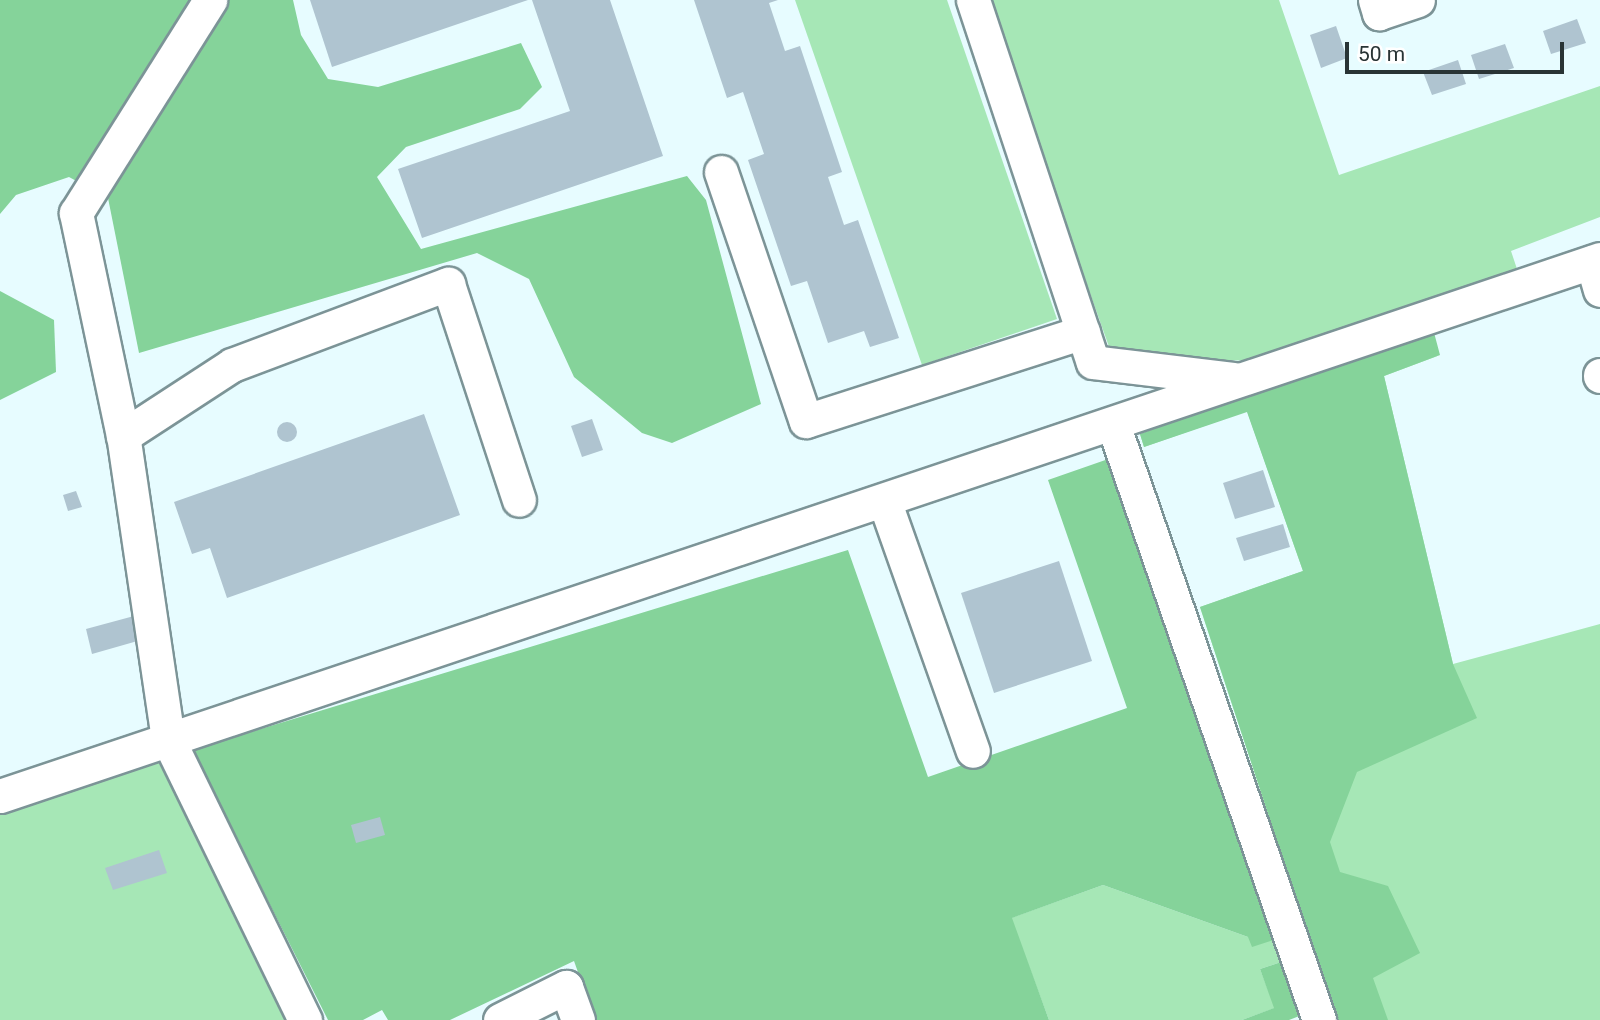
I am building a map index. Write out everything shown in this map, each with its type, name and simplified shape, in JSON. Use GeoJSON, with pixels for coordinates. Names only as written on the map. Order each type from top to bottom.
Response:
{"type":"FeatureCollection","features":[{"type":"Feature","properties":{"kind":"lane"},"geometry":{"type":"LineString","coordinates":[[210,0],[76,213],[123,436],[168,739],[305,1020]]}},
{"type":"Feature","properties":{"kind":"lane"},"geometry":{"type":"LineString","coordinates":[[972,0],[1093,362],[1242,380]]}},
{"type":"Feature","properties":{"kind":"lane"},"geometry":{"type":"LineString","coordinates":[[1374,0],[1379,13],[1418,0]]}},
{"type":"Feature","properties":{"kind":"lane"},"geometry":{"type":"LineString","coordinates":[[721,172],[806,421],[1083,332]]}},
{"type":"Feature","properties":{"kind":"lane"},"geometry":{"type":"LineString","coordinates":[[0,796],[1242,380],[1597,270]]}},
{"type":"Feature","properties":{"kind":"lane"},"geometry":{"type":"LineString","coordinates":[[123,436],[232,365],[448,284],[519,500]]}},
{"type":"Feature","properties":{"kind":"lane"},"geometry":{"type":"LineString","coordinates":[[1113,424],[1319,1020]]}},
{"type":"Feature","properties":{"kind":"lane"},"geometry":{"type":"LineString","coordinates":[[884,500],[973,751]]}},
{"type":"Feature","properties":{"kind":"lane"},"geometry":{"type":"LineString","coordinates":[[500,1020],[566,988],[578,1020]]}},
{"type":"Feature","properties":{"kind":"green space"},"geometry":{"type":"Polygon","coordinates":[[[0,0],[293,0],[301,35],[328,79],[378,87],[521,43],[542,87],[520,109],[406,147],[377,177],[421,249],[687,176],[706,200],[761,404],[672,443],[642,433],[574,377],[529,279],[477,253],[139,353],[108,198],[69,177],[16,195],[0,214],[0,0]]]}},
{"type":"Feature","properties":{"kind":"green space"},"geometry":{"type":"Polygon","coordinates":[[[795,0],[947,0],[1057,319],[922,365],[795,0]]]}},
{"type":"Feature","properties":{"kind":"green space"},"geometry":{"type":"Polygon","coordinates":[[[986,0],[1279,0],[1339,175],[1600,86],[1600,217],[1511,251],[1517,269],[1268,361],[1113,358],[986,0]]]}},
{"type":"Feature","properties":{"kind":"green space"},"geometry":{"type":"Polygon","coordinates":[[[0,291],[54,320],[56,372],[0,400],[0,291]]]}},
{"type":"Feature","properties":{"kind":"green space"},"geometry":{"type":"Polygon","coordinates":[[[1432,325],[1440,355],[1384,376],[1453,664],[1477,718],[1357,772],[1330,842],[1340,872],[1388,886],[1420,953],[1373,978],[1388,1020],[1336,1020],[1200,607],[1303,571],[1247,412],[1144,447],[1140,434],[1432,325]]]}},
{"type":"Feature","properties":{"kind":"green space"},"geometry":{"type":"Polygon","coordinates":[[[1440,355],[1384,376],[1453,664],[1600,624],[1600,1020],[1336,1020],[1200,607],[1303,571],[1247,411],[1144,447],[1140,434],[1440,355]]]}},
{"type":"Feature","properties":{"kind":"green space"},"geometry":{"type":"Polygon","coordinates":[[[1114,457],[1277,939],[1252,947],[1248,937],[1103,885],[1012,918],[1049,1020],[595,1020],[574,961],[450,1020],[388,1020],[382,1010],[363,1020],[328,1020],[192,750],[848,550],[928,777],[1127,708],[1048,480],[1114,457]]]}},
{"type":"Feature","properties":{"kind":"green space"},"geometry":{"type":"Polygon","coordinates":[[[160,761],[286,1020],[0,1020],[0,815],[160,761]]]}},
{"type":"Feature","properties":{"kind":"green space"},"geometry":{"type":"Polygon","coordinates":[[[1103,885],[1248,937],[1277,939],[1284,961],[1260,969],[1275,1008],[1242,1020],[1049,1020],[1011,918],[1103,885]]]}},
{"type":"Feature","properties":{"kind":"green space"},"geometry":{"type":"Polygon","coordinates":[[[1284,961],[1302,1015],[1289,1020],[1242,1020],[1274,1008],[1260,969],[1284,961]]]}},
{"type":"Feature","properties":{"kind":"building"},"geometry":{"type":"Polygon","coordinates":[[[310,0],[528,0],[332,67],[310,0]]]}},
{"type":"Feature","properties":{"kind":"building"},"geometry":{"type":"Polygon","coordinates":[[[532,0],[610,0],[663,156],[422,238],[398,169],[570,111],[532,0]]]}},
{"type":"Feature","properties":{"kind":"building"},"geometry":{"type":"Polygon","coordinates":[[[694,0],[778,0],[769,3],[785,51],[800,46],[842,172],[828,177],[844,225],[858,220],[899,338],[870,347],[864,331],[828,343],[807,281],[791,286],[748,160],[764,154],[743,92],[727,98],[694,0]]]}},
{"type":"Feature","properties":{"kind":"building"},"geometry":{"type":"Polygon","coordinates":[[[1577,19],[1586,43],[1551,54],[1543,31],[1577,19]]]}},
{"type":"Feature","properties":{"kind":"building"},"geometry":{"type":"Polygon","coordinates":[[[1336,26],[1347,58],[1321,68],[1310,35],[1336,26]]]}},
{"type":"Feature","properties":{"kind":"building"},"geometry":{"type":"Polygon","coordinates":[[[1505,44],[1514,68],[1479,79],[1471,55],[1505,44]]]}},
{"type":"Feature","properties":{"kind":"building"},"geometry":{"type":"Polygon","coordinates":[[[1458,60],[1466,84],[1432,95],[1423,72],[1458,60]]]}},
{"type":"Feature","properties":{"kind":"building"},"geometry":{"type":"Polygon","coordinates":[[[424,414],[460,515],[227,598],[210,548],[192,554],[174,502],[424,414]]]}},
{"type":"Feature","properties":{"kind":"building"},"geometry":{"type":"Polygon","coordinates":[[[592,419],[603,450],[582,457],[571,426],[592,419]]]}},
{"type":"Feature","properties":{"kind":"building"},"geometry":{"type":"Polygon","coordinates":[[[283,422],[291,422],[297,432],[291,442],[283,442],[277,436],[277,428],[283,422]]]}},
{"type":"Feature","properties":{"kind":"building"},"geometry":{"type":"Polygon","coordinates":[[[1263,470],[1275,507],[1235,519],[1223,483],[1263,470]]]}},
{"type":"Feature","properties":{"kind":"building"},"geometry":{"type":"Polygon","coordinates":[[[76,491],[82,507],[68,511],[63,495],[76,491]]]}},
{"type":"Feature","properties":{"kind":"building"},"geometry":{"type":"Polygon","coordinates":[[[1283,524],[1290,547],[1244,561],[1236,538],[1283,524]]]}},
{"type":"Feature","properties":{"kind":"building"},"geometry":{"type":"Polygon","coordinates":[[[1059,561],[1092,661],[994,693],[961,593],[1059,561]]]}},
{"type":"Feature","properties":{"kind":"building"},"geometry":{"type":"Polygon","coordinates":[[[134,616],[141,640],[92,654],[86,629],[134,616]]]}},
{"type":"Feature","properties":{"kind":"building"},"geometry":{"type":"Polygon","coordinates":[[[380,817],[385,835],[356,843],[351,825],[380,817]]]}},
{"type":"Feature","properties":{"kind":"building"},"geometry":{"type":"Polygon","coordinates":[[[159,850],[167,873],[113,890],[105,868],[159,850]]]}}]}
